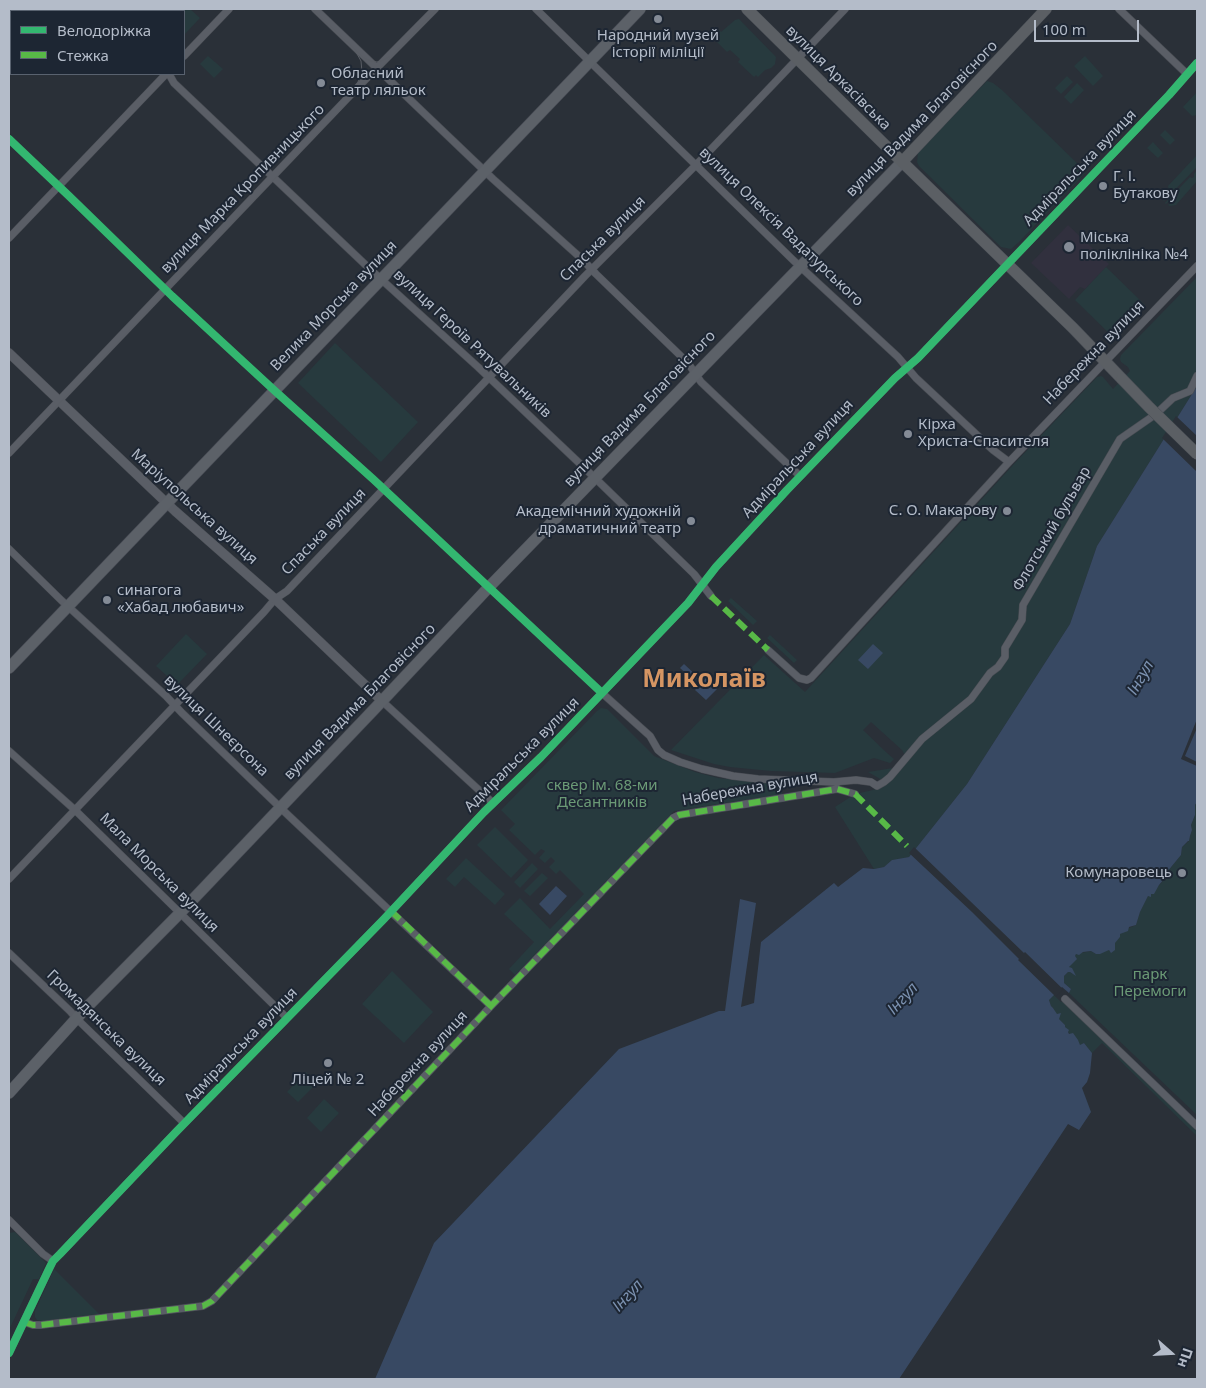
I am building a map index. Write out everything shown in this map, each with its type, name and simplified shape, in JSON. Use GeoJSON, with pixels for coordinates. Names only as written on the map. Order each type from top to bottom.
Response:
{"type":"FeatureCollection","features":[{"type":"Feature","properties":{"kind":"highway","name":"вулиця Аркасівська"},"geometry":{"type":"LineString","coordinates":[[747,9],[1073,328],[1104,362],[1197,454]]}},
{"type":"Feature","properties":{"kind":"highway","name":"вулиця Вадима Благовісного"},"geometry":{"type":"LineString","coordinates":[[902,162],[1046,9]]}},
{"type":"Feature","properties":{"kind":"main road","name":"Велика Морська вулиця"},"geometry":{"type":"LineString","coordinates":[[9,668],[640,9]]}},
{"type":"Feature","properties":{"kind":"main road","name":"вулиця Вадима Благовісного"},"geometry":{"type":"LineString","coordinates":[[9,1093],[77,1019],[489,587],[902,162]]}},
{"type":"Feature","properties":{"kind":"street"},"geometry":{"type":"LineString","coordinates":[[185,55],[229,9]]}},
{"type":"Feature","properties":{"kind":"street"},"geometry":{"type":"LineString","coordinates":[[314,9],[485,171],[592,269],[688,363],[695,375],[705,386],[800,476]]}},
{"type":"Feature","properties":{"kind":"street","name":"вулиця Марка Кропивницького"},"geometry":{"type":"LineString","coordinates":[[9,453],[376,68],[435,9]]}},
{"type":"Feature","properties":{"kind":"street","name":"вулиця Олексія Вадатурського"},"geometry":{"type":"LineString","coordinates":[[536,9],[800,267],[898,357],[907,369],[993,450],[1009,462]]}},
{"type":"Feature","properties":{"kind":"street","name":"Спаська вулиця"},"geometry":{"type":"LineString","coordinates":[[9,879],[275,600],[287,591],[592,269],[696,165],[844,9]]}},
{"type":"Feature","properties":{"kind":"street"},"geometry":{"type":"LineString","coordinates":[[1119,9],[1187,74]]}},
{"type":"Feature","properties":{"kind":"street","name":"Адміральська вулиця"},"geometry":{"type":"LineString","coordinates":[[24,1322],[53,1261],[492,803],[541,756],[693,598],[716,567],[800,476],[1008,264],[1169,95],[1197,63]]}},
{"type":"Feature","properties":{"kind":"street"},"geometry":{"type":"LineString","coordinates":[[9,238],[167,75]]}},
{"type":"Feature","properties":{"kind":"street","name":"вулиця Героїв Рятувальників"},"geometry":{"type":"LineString","coordinates":[[169,75],[174,83],[380,279],[595,478],[694,574],[711,596]]}},
{"type":"Feature","properties":{"kind":"street","name":"Набережна вулиця"},"geometry":{"type":"LineString","coordinates":[[768,650],[799,678],[807,680],[813,676],[1009,462],[1197,266]]}},
{"type":"Feature","properties":{"kind":"street","name":"Маріупольська вулиця"},"geometry":{"type":"LineString","coordinates":[[9,353],[167,503],[275,600],[492,803]]}},
{"type":"Feature","properties":{"kind":"street","name":"Флотський бульвар"},"geometry":{"type":"LineString","coordinates":[[834,782],[856,780],[871,782],[878,786],[890,777],[922,739],[971,699],[990,673],[998,667],[1005,657],[1005,648],[1022,620],[1023,606],[1120,439],[1156,414],[1174,398],[1190,391],[1197,376]]}},
{"type":"Feature","properties":{"kind":"street","name":"вулиця Шнеєрсона"},"geometry":{"type":"LineString","coordinates":[[9,549],[491,1006]]}},
{"type":"Feature","properties":{"kind":"street"},"geometry":{"type":"LineString","coordinates":[[602,693],[650,736],[658,750],[664,755],[680,762],[719,773],[758,778],[834,782]]}},
{"type":"Feature","properties":{"kind":"street","name":"Мала Морська вулиця"},"geometry":{"type":"LineString","coordinates":[[9,751],[75,810],[287,1018]]}},
{"type":"Feature","properties":{"kind":"street","name":"Набережна вулиця"},"geometry":{"type":"LineString","coordinates":[[24,1322],[42,1325],[204,1306],[212,1301],[491,1006],[674,818],[679,815],[837,789],[855,794],[834,782]]}},
{"type":"Feature","properties":{"kind":"street","name":"Громадянська вулиця"},"geometry":{"type":"LineString","coordinates":[[9,953],[184,1124]]}},
{"type":"Feature","properties":{"kind":"street"},"geometry":{"type":"LineString","coordinates":[[1066,999],[1197,1126]]}},
{"type":"Feature","properties":{"kind":"street"},"geometry":{"type":"LineString","coordinates":[[9,1220],[43,1254],[53,1261]]}},
{"type":"Feature","properties":{"kind":"street"},"geometry":{"type":"LineString","coordinates":[[9,1353],[24,1322]]}},
{"type":"Feature","properties":{"kind":"shaded area","name":"Міська поліклініка №4"},"geometry":{"type":"Polygon","coordinates":[[[1068,225],[1109,264],[1085,289],[1080,287],[1069,299],[1031,263],[1068,225]]]}},
{"type":"Feature","properties":{"kind":"green space"},"geometry":{"type":"Polygon","coordinates":[[[190,9],[200,18],[185,34],[185,10],[158,10],[190,9]]]}},
{"type":"Feature","properties":{"kind":"green space"},"geometry":{"type":"Polygon","coordinates":[[[739,19],[776,57],[775,64],[758,77],[756,75],[754,77],[738,62],[740,59],[730,50],[727,52],[712,37],[719,30],[721,32],[735,20],[739,19]]]}},
{"type":"Feature","properties":{"kind":"green space"},"geometry":{"type":"Polygon","coordinates":[[[208,56],[223,69],[214,78],[200,64],[208,56]]]}},
{"type":"Feature","properties":{"kind":"green space"},"geometry":{"type":"Polygon","coordinates":[[[1085,56],[1103,76],[1093,86],[1074,66],[1085,56]]]}},
{"type":"Feature","properties":{"kind":"green space"},"geometry":{"type":"Polygon","coordinates":[[[1067,76],[1073,82],[1061,94],[1055,88],[1067,76]]]}},
{"type":"Feature","properties":{"kind":"green space"},"geometry":{"type":"Polygon","coordinates":[[[987,81],[1002,90],[1085,173],[1011,249],[1001,247],[917,162],[918,153],[987,81]]]}},
{"type":"Feature","properties":{"kind":"green space"},"geometry":{"type":"Polygon","coordinates":[[[1077,83],[1084,90],[1071,104],[1064,97],[1077,83]]]}},
{"type":"Feature","properties":{"kind":"green space"},"geometry":{"type":"Polygon","coordinates":[[[1197,92],[1197,115],[1192,116],[1183,107],[1197,92]]]}},
{"type":"Feature","properties":{"kind":"green space"},"geometry":{"type":"Polygon","coordinates":[[[1165,130],[1175,140],[1170,145],[1160,135],[1165,130]]]}},
{"type":"Feature","properties":{"kind":"green space"},"geometry":{"type":"Polygon","coordinates":[[[1153,142],[1163,153],[1158,158],[1147,148],[1153,142]]]}},
{"type":"Feature","properties":{"kind":"green space"},"geometry":{"type":"Polygon","coordinates":[[[1197,155],[1197,167],[1164,201],[1158,195],[1169,190],[1168,186],[1197,155]]]}},
{"type":"Feature","properties":{"kind":"green space"},"geometry":{"type":"Polygon","coordinates":[[[1197,170],[1197,181],[1176,205],[1168,205],[1171,203],[1169,201],[1166,204],[1190,177],[1194,177],[1197,170]]]}},
{"type":"Feature","properties":{"kind":"green space"},"geometry":{"type":"Polygon","coordinates":[[[1106,267],[1145,305],[1114,338],[1075,300],[1106,267]]]}},
{"type":"Feature","properties":{"kind":"green space"},"geometry":{"type":"Polygon","coordinates":[[[1197,277],[1197,386],[1097,546],[1070,624],[967,784],[909,857],[892,860],[884,867],[874,869],[835,807],[855,794],[873,790],[888,783],[907,759],[902,750],[871,722],[863,730],[894,759],[890,763],[874,758],[835,773],[771,771],[730,767],[714,764],[671,750],[764,655],[805,692],[1014,464],[1097,377],[1103,377],[1113,389],[1130,371],[1121,362],[1121,355],[1197,277]]]}},
{"type":"Feature","properties":{"kind":"green space"},"geometry":{"type":"Polygon","coordinates":[[[335,343],[418,422],[381,462],[298,383],[335,343]]]}},
{"type":"Feature","properties":{"kind":"green space"},"geometry":{"type":"Polygon","coordinates":[[[731,598],[757,621],[753,625],[728,601],[731,598]]]}},
{"type":"Feature","properties":{"kind":"green space"},"geometry":{"type":"Polygon","coordinates":[[[186,634],[207,654],[177,685],[156,666],[186,634]]]}},
{"type":"Feature","properties":{"kind":"green space"},"geometry":{"type":"Polygon","coordinates":[[[770,635],[797,660],[794,663],[767,638],[770,635]]]}},
{"type":"Feature","properties":{"kind":"green space","name":"сквер ім. 68-ми Десантників"},"geometry":{"type":"Polygon","coordinates":[[[601,708],[607,709],[654,756],[695,772],[718,778],[782,785],[782,794],[674,811],[515,975],[509,969],[534,942],[504,914],[520,898],[550,929],[584,894],[560,870],[556,874],[549,867],[555,861],[551,857],[545,863],[539,858],[545,851],[541,849],[535,855],[509,830],[515,824],[501,810],[601,708]]]}},
{"type":"Feature","properties":{"kind":"green space"},"geometry":{"type":"Polygon","coordinates":[[[893,768],[882,780],[868,772],[893,768]]]}},
{"type":"Feature","properties":{"kind":"green space","name":"парк Перемоги"},"geometry":{"type":"Polygon","coordinates":[[[1197,802],[1197,1115],[1069,993],[1071,989],[1064,983],[1064,976],[1068,972],[1073,974],[1069,967],[1076,954],[1091,951],[1096,954],[1109,950],[1111,952],[1115,948],[1115,942],[1120,937],[1120,934],[1136,925],[1148,896],[1163,881],[1167,872],[1181,855],[1182,847],[1189,841],[1197,802]]]}},
{"type":"Feature","properties":{"kind":"green space"},"geometry":{"type":"Polygon","coordinates":[[[495,827],[528,860],[511,878],[477,845],[495,827]]]}},
{"type":"Feature","properties":{"kind":"green space"},"geometry":{"type":"Polygon","coordinates":[[[466,858],[505,894],[495,905],[464,877],[455,887],[446,879],[466,858]]]}},
{"type":"Feature","properties":{"kind":"green space"},"geometry":{"type":"Polygon","coordinates":[[[532,863],[538,869],[520,888],[514,882],[532,863]]]}},
{"type":"Feature","properties":{"kind":"green space"},"geometry":{"type":"Polygon","coordinates":[[[542,873],[548,878],[530,896],[524,891],[542,873]]]}},
{"type":"Feature","properties":{"kind":"green space"},"geometry":{"type":"Polygon","coordinates":[[[392,971],[433,1012],[404,1043],[362,1004],[392,971]]]}},
{"type":"Feature","properties":{"kind":"green space"},"geometry":{"type":"Polygon","coordinates":[[[1054,995],[1061,1002],[1063,1001],[1197,1131],[1197,1136],[1102,1043],[1092,1053],[1084,1043],[1080,1046],[1051,1006],[1049,1000],[1054,995]]]}},
{"type":"Feature","properties":{"kind":"green space"},"geometry":{"type":"Polygon","coordinates":[[[306,1072],[317,1083],[298,1102],[287,1092],[306,1072]]]}},
{"type":"Feature","properties":{"kind":"green space"},"geometry":{"type":"Polygon","coordinates":[[[324,1099],[339,1113],[321,1132],[307,1118],[324,1099]]]}},
{"type":"Feature","properties":{"kind":"green space"},"geometry":{"type":"Polygon","coordinates":[[[15,1232],[46,1263],[39,1279],[33,1279],[9,1330],[9,1233],[15,1232]]]}},
{"type":"Feature","properties":{"kind":"green space"},"geometry":{"type":"Polygon","coordinates":[[[54,1269],[99,1314],[37,1320],[35,1311],[54,1269]]]}},
{"type":"Feature","properties":{"kind":"water","name":"Інгул"},"geometry":{"type":"Polygon","coordinates":[[[1197,386],[1197,802],[1189,841],[1182,847],[1181,855],[1167,872],[1154,894],[1151,894],[1151,897],[1148,896],[1136,925],[1129,927],[1128,931],[1120,934],[1115,943],[1115,950],[1111,953],[1109,950],[1100,954],[1091,951],[1083,952],[1079,955],[1076,954],[1077,959],[1069,967],[1072,968],[1076,976],[1068,972],[1064,976],[1064,983],[1071,989],[1069,993],[1062,987],[1049,1000],[1057,1014],[1061,1013],[1059,1019],[1069,1030],[1069,1034],[1073,1033],[1080,1045],[1084,1043],[1092,1053],[1090,1073],[1087,1082],[1082,1088],[1091,1112],[1079,1130],[1068,1124],[899,1379],[375,1379],[434,1243],[619,1049],[719,1011],[725,1011],[740,899],[756,903],[741,1007],[754,1003],[761,942],[834,883],[838,887],[863,868],[874,869],[884,867],[892,860],[909,857],[967,784],[1070,624],[1097,546],[1197,386]]]}},
{"type":"Feature","properties":{"kind":"water"},"geometry":{"type":"Polygon","coordinates":[[[873,644],[883,653],[868,669],[858,660],[873,644]]]}},
{"type":"Feature","properties":{"kind":"water"},"geometry":{"type":"Polygon","coordinates":[[[684,664],[698,677],[694,681],[680,668],[684,664]]]}},
{"type":"Feature","properties":{"kind":"water"},"geometry":{"type":"Polygon","coordinates":[[[706,678],[717,689],[706,700],[695,690],[706,678]]]}},
{"type":"Feature","properties":{"kind":"water"},"geometry":{"type":"Polygon","coordinates":[[[556,886],[567,896],[550,915],[539,904],[556,886]]]}},
{"type":"Feature","properties":{"kind":"pier"},"geometry":{"type":"Polygon","coordinates":[[[1176,416],[1197,436],[1197,472],[1162,438],[1176,416]]]}},
{"type":"Feature","properties":{"kind":"pier"},"geometry":{"type":"Polygon","coordinates":[[[1197,719],[1197,728],[1185,756],[1197,762],[1197,766],[1181,759],[1197,719]]]}},
{"type":"Feature","properties":{"kind":"pier"},"geometry":{"type":"Polygon","coordinates":[[[914,847],[1069,995],[1062,990],[1056,997],[972,912],[909,853],[914,847]]]}},
{"type":"Feature","properties":{"kind":"tram line"},"geometry":{"type":"LineString","coordinates":[[312,9],[364,58],[377,62],[389,57]]}},
{"type":"Feature","properties":{"kind":"tram line"},"geometry":{"type":"LineString","coordinates":[[9,456],[437,9]]}},
{"type":"Feature","properties":{"kind":"tram line"},"geometry":{"type":"LineString","coordinates":[[354,89],[362,72],[361,61],[356,52]]}},
{"type":"Feature","properties":{"kind":"marked path"},"geometry":{"type":"LineString","coordinates":[[711,596],[768,650]]}},
{"type":"Feature","properties":{"kind":"marked path"},"geometry":{"type":"LineString","coordinates":[[24,1322],[41,1325],[203,1306],[212,1301],[491,1006],[673,818],[679,815],[837,789],[855,794],[907,846]]}},
{"type":"Feature","properties":{"kind":"marked path"},"geometry":{"type":"LineString","coordinates":[[391,911],[491,1006]]}},
{"type":"Feature","properties":{"kind":"cycle path"},"geometry":{"type":"LineString","coordinates":[[9,1353],[53,1261],[384,919],[484,812],[541,757],[688,603],[716,567],[787,490],[895,378],[918,358],[1169,95],[1197,63]]}},
{"type":"Feature","properties":{"kind":"cycle path"},"geometry":{"type":"LineString","coordinates":[[9,139],[172,296],[373,479],[602,693]]}},
{"type":"Feature","properties":{"kind":"place","name":"Народний музей історії міліції"},"geometry":{"type":"Point","coordinates":[658,19]}},
{"type":"Feature","properties":{"kind":"place","name":"Обласний театр ляльок"},"geometry":{"type":"Point","coordinates":[321,83]}},
{"type":"Feature","properties":{"kind":"place","name":"Г. І. Бутакову"},"geometry":{"type":"Point","coordinates":[1103,186]}},
{"type":"Feature","properties":{"kind":"place","name":"Міська поліклініка №4"},"geometry":{"type":"Point","coordinates":[1069,247]}},
{"type":"Feature","properties":{"kind":"place","name":"Кірха Христа-Спасителя"},"geometry":{"type":"Point","coordinates":[908,434]}},
{"type":"Feature","properties":{"kind":"place","name":"С. О. Макарову"},"geometry":{"type":"Point","coordinates":[1007,511]}},
{"type":"Feature","properties":{"kind":"place","name":"Академічний художній драматичний театр"},"geometry":{"type":"Point","coordinates":[691,521]}},
{"type":"Feature","properties":{"kind":"place","name":"синагога «Хабад любавич»"},"geometry":{"type":"Point","coordinates":[107,600]}},
{"type":"Feature","properties":{"kind":"place","name":"Комунаровець"},"geometry":{"type":"Point","coordinates":[1182,873]}},
{"type":"Feature","properties":{"kind":"place","name":"Ліцей № 2"},"geometry":{"type":"Point","coordinates":[328,1063]}},
{"type":"Feature","properties":{"kind":"district","name":"Миколаїв"},"geometry":{"type":"Point","coordinates":[704,680]}}]}
